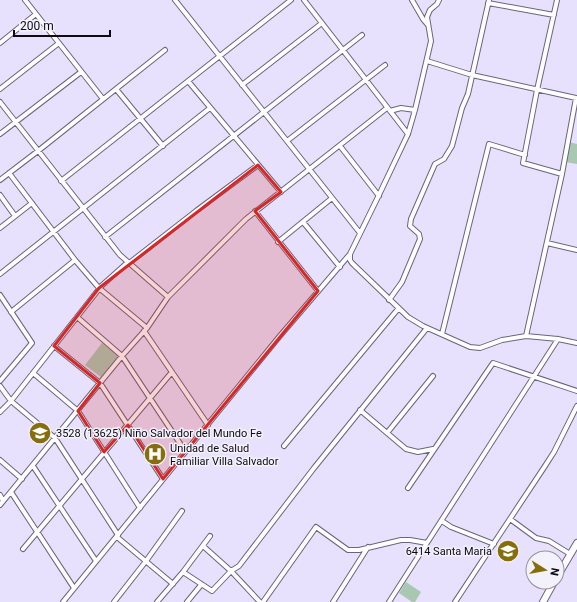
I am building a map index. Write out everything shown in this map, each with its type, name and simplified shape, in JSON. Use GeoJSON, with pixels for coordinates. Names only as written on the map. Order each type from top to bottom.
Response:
{"type":"FeatureCollection","features":[{"type":"Feature","properties":{"kind":"main road"},"geometry":{"type":"LineString","coordinates":[[565,563],[577,543]]}},
{"type":"Feature","properties":{"kind":"main road"},"geometry":{"type":"LineString","coordinates":[[542,602],[549,590]]}},
{"type":"Feature","properties":{"kind":"street"},"geometry":{"type":"LineString","coordinates":[[25,0],[103,99]]}},
{"type":"Feature","properties":{"kind":"street"},"geometry":{"type":"LineString","coordinates":[[175,0],[360,233]]}},
{"type":"Feature","properties":{"kind":"street"},"geometry":{"type":"LineString","coordinates":[[61,181],[291,0]]}},
{"type":"Feature","properties":{"kind":"street"},"geometry":{"type":"LineString","coordinates":[[304,0],[408,134]]}},
{"type":"Feature","properties":{"kind":"street"},"geometry":{"type":"LineString","coordinates":[[412,0],[428,25]]}},
{"type":"Feature","properties":{"kind":"street"},"geometry":{"type":"LineString","coordinates":[[63,602],[278,337],[350,254],[408,134],[427,61],[431,39],[427,17],[430,10],[437,4],[438,0]]}},
{"type":"Feature","properties":{"kind":"street"},"geometry":{"type":"LineString","coordinates":[[557,0],[523,162],[562,174]]}},
{"type":"Feature","properties":{"kind":"street"},"geometry":{"type":"LineString","coordinates":[[389,300],[402,282],[420,239],[419,234],[410,226],[411,219],[435,164],[444,159],[452,146],[462,108],[468,96],[489,2],[554,15]]}},
{"type":"Feature","properties":{"kind":"street"},"geometry":{"type":"LineString","coordinates":[[0,43],[36,14]]}},
{"type":"Feature","properties":{"kind":"street"},"geometry":{"type":"LineString","coordinates":[[242,85],[322,23]]}},
{"type":"Feature","properties":{"kind":"street"},"geometry":{"type":"LineString","coordinates":[[105,237],[362,35]]}},
{"type":"Feature","properties":{"kind":"street"},"geometry":{"type":"LineString","coordinates":[[0,89],[59,43]]}},
{"type":"Feature","properties":{"kind":"street"},"geometry":{"type":"LineString","coordinates":[[0,180],[165,50]]}},
{"type":"Feature","properties":{"kind":"street"},"geometry":{"type":"LineString","coordinates":[[427,61],[472,75],[576,98],[562,174],[526,336]]}},
{"type":"Feature","properties":{"kind":"street"},"geometry":{"type":"LineString","coordinates":[[287,141],[385,66]]}},
{"type":"Feature","properties":{"kind":"street"},"geometry":{"type":"LineString","coordinates":[[0,134],[82,72]]}},
{"type":"Feature","properties":{"kind":"street"},"geometry":{"type":"LineString","coordinates":[[188,81],[281,192]]}},
{"type":"Feature","properties":{"kind":"street"},"geometry":{"type":"LineString","coordinates":[[116,88],[163,146]]}},
{"type":"Feature","properties":{"kind":"street"},"geometry":{"type":"LineString","coordinates":[[0,102],[105,237],[128,264],[168,297]]}},
{"type":"Feature","properties":{"kind":"street"},"geometry":{"type":"LineString","coordinates":[[0,274],[210,108]]}},
{"type":"Feature","properties":{"kind":"street"},"geometry":{"type":"LineString","coordinates":[[2,503],[122,356],[146,330],[168,297],[255,211],[388,109],[401,108],[415,110]]}},
{"type":"Feature","properties":{"kind":"street"},"geometry":{"type":"LineString","coordinates":[[442,334],[489,144],[525,155]]}},
{"type":"Feature","properties":{"kind":"street"},"geometry":{"type":"LineString","coordinates":[[340,146],[379,196]]}},
{"type":"Feature","properties":{"kind":"street"},"geometry":{"type":"LineString","coordinates":[[0,412],[33,373],[99,288],[196,211],[258,165]]}},
{"type":"Feature","properties":{"kind":"street"},"geometry":{"type":"LineString","coordinates":[[9,173],[75,260],[99,288],[146,330],[208,425]]}},
{"type":"Feature","properties":{"kind":"street"},"geometry":{"type":"LineString","coordinates":[[0,195],[15,216]]}},
{"type":"Feature","properties":{"kind":"street"},"geometry":{"type":"LineString","coordinates":[[278,242],[332,198]]}},
{"type":"Feature","properties":{"kind":"street"},"geometry":{"type":"LineString","coordinates":[[0,228],[32,202]]}},
{"type":"Feature","properties":{"kind":"street"},"geometry":{"type":"LineString","coordinates":[[255,211],[318,292]]}},
{"type":"Feature","properties":{"kind":"street"},"geometry":{"type":"LineString","coordinates":[[303,222],[340,267]]}},
{"type":"Feature","properties":{"kind":"street"},"geometry":{"type":"LineString","coordinates":[[547,243],[577,250]]}},
{"type":"Feature","properties":{"kind":"street"},"geometry":{"type":"LineString","coordinates":[[350,254],[350,260],[352,263],[408,318],[470,347],[477,348],[506,339],[526,336],[558,339],[577,343]]}},
{"type":"Feature","properties":{"kind":"street"},"geometry":{"type":"LineString","coordinates":[[11,312],[75,260]]}},
{"type":"Feature","properties":{"kind":"street"},"geometry":{"type":"LineString","coordinates":[[0,295],[32,343],[0,381]]}},
{"type":"Feature","properties":{"kind":"street"},"geometry":{"type":"LineString","coordinates":[[284,446],[398,309]]}},
{"type":"Feature","properties":{"kind":"street"},"geometry":{"type":"LineString","coordinates":[[77,317],[122,356],[185,451]]}},
{"type":"Feature","properties":{"kind":"street"},"geometry":{"type":"LineString","coordinates":[[183,572],[212,591],[231,571],[239,566],[245,560],[288,500],[428,328]]}},
{"type":"Feature","properties":{"kind":"street"},"geometry":{"type":"LineString","coordinates":[[389,602],[558,339]]}},
{"type":"Feature","properties":{"kind":"street"},"geometry":{"type":"LineString","coordinates":[[54,346],[100,383],[163,479]]}},
{"type":"Feature","properties":{"kind":"street"},"geometry":{"type":"LineString","coordinates":[[408,488],[492,363],[577,391]]}},
{"type":"Feature","properties":{"kind":"street"},"geometry":{"type":"LineString","coordinates":[[23,549],[172,372]]}},
{"type":"Feature","properties":{"kind":"street"},"geometry":{"type":"LineString","coordinates":[[33,373],[78,411],[140,508]]}},
{"type":"Feature","properties":{"kind":"street"},"geometry":{"type":"LineString","coordinates":[[387,433],[432,376]]}},
{"type":"Feature","properties":{"kind":"street"},"geometry":{"type":"LineString","coordinates":[[0,386],[11,400],[55,438],[118,536],[173,584]]}},
{"type":"Feature","properties":{"kind":"street"},"geometry":{"type":"LineString","coordinates":[[455,602],[554,452],[577,406]]}},
{"type":"Feature","properties":{"kind":"street"},"geometry":{"type":"LineString","coordinates":[[360,410],[406,449],[418,452],[428,451],[435,447]]}},
{"type":"Feature","properties":{"kind":"street"},"geometry":{"type":"LineString","coordinates":[[0,460],[22,479]]}},
{"type":"Feature","properties":{"kind":"street"},"geometry":{"type":"LineString","coordinates":[[33,466],[96,561]]}},
{"type":"Feature","properties":{"kind":"street"},"geometry":{"type":"LineString","coordinates":[[11,492],[74,588]]}},
{"type":"Feature","properties":{"kind":"street"},"geometry":{"type":"LineString","coordinates":[[0,495],[2,503]]}},
{"type":"Feature","properties":{"kind":"street"},"geometry":{"type":"LineString","coordinates":[[114,602],[182,511]]}},
{"type":"Feature","properties":{"kind":"street"},"geometry":{"type":"LineString","coordinates":[[510,519],[536,538],[549,541],[570,554]]}},
{"type":"Feature","properties":{"kind":"street"},"geometry":{"type":"LineString","coordinates":[[442,521],[451,527],[494,544]]}},
{"type":"Feature","properties":{"kind":"street"},"geometry":{"type":"LineString","coordinates":[[203,546],[231,571],[261,602],[316,527],[348,550],[359,550],[405,539],[427,544]]}},
{"type":"Feature","properties":{"kind":"street"},"geometry":{"type":"LineString","coordinates":[[157,602],[183,572],[210,536]]}},
{"type":"Feature","properties":{"kind":"street"},"geometry":{"type":"LineString","coordinates":[[333,602],[368,547]]}},
{"type":"Feature","properties":{"kind":"street"},"geometry":{"type":"LineString","coordinates":[[187,602],[201,585]]}},
{"type":"Feature","properties":{"kind":"highlighted area"},"geometry":{"type":"Polygon","coordinates":[[[258,165],[281,192],[255,211],[318,291],[163,479],[128,425],[104,452],[78,411],[100,383],[54,346],[99,288],[258,165]]]}},
{"type":"Feature","properties":{"kind":"green space"},"geometry":{"type":"Polygon","coordinates":[[[569,142],[577,144],[577,164],[565,162],[569,142]]]}},
{"type":"Feature","properties":{"kind":"green space"},"geometry":{"type":"Polygon","coordinates":[[[102,343],[118,356],[101,377],[85,365],[102,343]]]}},
{"type":"Feature","properties":{"kind":"green space"},"geometry":{"type":"Polygon","coordinates":[[[406,582],[421,592],[415,602],[412,602],[399,593],[406,582]]]}},
{"type":"Feature","properties":{"kind":"place","name":"3528 (13625) Niño Salvador del Mundo Fe"},"geometry":{"type":"Point","coordinates":[40,433]}},
{"type":"Feature","properties":{"kind":"place","name":"Unidad de Salud Familiar Villa Salvador"},"geometry":{"type":"Point","coordinates":[155,454]}},
{"type":"Feature","properties":{"kind":"place","name":"6414 Santa Maria"},"geometry":{"type":"Point","coordinates":[508,551]}}]}
